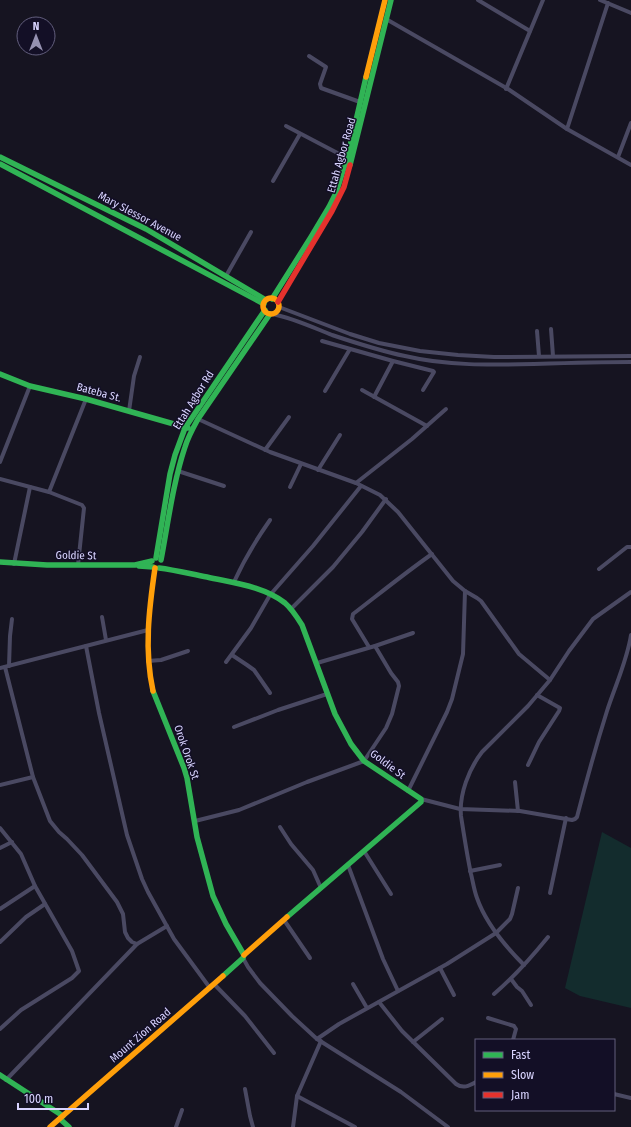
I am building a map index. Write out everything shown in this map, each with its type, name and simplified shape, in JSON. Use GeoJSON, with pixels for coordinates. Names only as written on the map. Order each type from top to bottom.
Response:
{"type":"FeatureCollection","features":[{"type":"Feature","properties":{"kind":"main road","name":"Ettah Agbor Road"},"geometry":{"type":"LineString","coordinates":[[386,0],[378,26],[340,182],[329,207],[268,307],[277,312],[278,304],[332,212],[344,187],[391,0]]}},
{"type":"Feature","properties":{"kind":"main road","name":"Mary Slessor Avenue"},"geometry":{"type":"LineString","coordinates":[[0,156],[146,228],[226,276],[268,307]]}},
{"type":"Feature","properties":{"kind":"main road","name":"Mary Slessor Avenue"},"geometry":{"type":"LineString","coordinates":[[0,164],[268,307]]}},
{"type":"Feature","properties":{"kind":"main road"},"geometry":{"type":"LineString","coordinates":[[268,307],[278,304]]}},
{"type":"Feature","properties":{"kind":"main road","name":"Ettah Agbor Rd"},"geometry":{"type":"LineString","coordinates":[[157,564],[185,446],[192,430],[268,307]]}},
{"type":"Feature","properties":{"kind":"main road","name":"Ettah Agbor Rd"},"geometry":{"type":"LineString","coordinates":[[157,564],[170,474],[185,428],[268,307]]}},
{"type":"Feature","properties":{"kind":"main road","name":"Bateba St."},"geometry":{"type":"LineString","coordinates":[[0,374],[30,386],[86,399],[192,430]]}},
{"type":"Feature","properties":{"kind":"main road","name":"Goldie St"},"geometry":{"type":"LineString","coordinates":[[0,562],[14,564],[78,565],[157,564],[172,569],[234,582],[251,587],[280,600],[291,609],[302,625],[335,714],[351,744],[364,761],[421,799]]}},
{"type":"Feature","properties":{"kind":"main road","name":"Orok Orok St"},"geometry":{"type":"LineString","coordinates":[[157,564],[148,630],[148,661],[150,679],[153,691],[187,778],[194,821],[213,896],[244,957]]}},
{"type":"Feature","properties":{"kind":"main road"},"geometry":{"type":"LineString","coordinates":[[244,957],[284,920],[421,802],[421,799]]}},
{"type":"Feature","properties":{"kind":"main road","name":"Mount Zion Road"},"geometry":{"type":"LineString","coordinates":[[50,1127],[244,957]]}},
{"type":"Feature","properties":{"kind":"main road"},"geometry":{"type":"LineString","coordinates":[[0,1075],[58,1112],[61,1118],[70,1127]]}},
{"type":"Feature","properties":{"kind":"street"},"geometry":{"type":"LineString","coordinates":[[478,0],[530,31]]}},
{"type":"Feature","properties":{"kind":"street"},"geometry":{"type":"LineString","coordinates":[[506,89],[543,0]]}},
{"type":"Feature","properties":{"kind":"street"},"geometry":{"type":"LineString","coordinates":[[600,0],[631,13]]}},
{"type":"Feature","properties":{"kind":"street"},"geometry":{"type":"LineString","coordinates":[[567,129],[608,3]]}},
{"type":"Feature","properties":{"kind":"street"},"geometry":{"type":"LineString","coordinates":[[386,19],[506,89],[567,129],[631,165]]}},
{"type":"Feature","properties":{"kind":"street"},"geometry":{"type":"LineString","coordinates":[[309,56],[326,67],[320,84],[321,88],[360,102]]}},
{"type":"Feature","properties":{"kind":"street"},"geometry":{"type":"LineString","coordinates":[[618,157],[631,122]]}},
{"type":"Feature","properties":{"kind":"street"},"geometry":{"type":"LineString","coordinates":[[286,126],[347,158]]}},
{"type":"Feature","properties":{"kind":"street"},"geometry":{"type":"LineString","coordinates":[[273,181],[300,134]]}},
{"type":"Feature","properties":{"kind":"street"},"geometry":{"type":"LineString","coordinates":[[226,276],[250,232]]}},
{"type":"Feature","properties":{"kind":"street"},"geometry":{"type":"LineString","coordinates":[[278,304],[350,334],[398,347],[420,351],[458,355],[494,356],[631,356]]}},
{"type":"Feature","properties":{"kind":"street"},"geometry":{"type":"LineString","coordinates":[[268,307],[294,320],[362,345],[418,359],[448,363],[486,365],[631,362]]}},
{"type":"Feature","properties":{"kind":"street"},"geometry":{"type":"LineString","coordinates":[[551,329],[553,356]]}},
{"type":"Feature","properties":{"kind":"street"},"geometry":{"type":"LineString","coordinates":[[537,331],[540,356]]}},
{"type":"Feature","properties":{"kind":"street"},"geometry":{"type":"LineString","coordinates":[[322,341],[392,361],[434,371],[423,390]]}},
{"type":"Feature","properties":{"kind":"street"},"geometry":{"type":"LineString","coordinates":[[325,391],[350,348]]}},
{"type":"Feature","properties":{"kind":"street"},"geometry":{"type":"LineString","coordinates":[[129,411],[134,376],[140,357]]}},
{"type":"Feature","properties":{"kind":"street"},"geometry":{"type":"LineString","coordinates":[[374,397],[392,361]]}},
{"type":"Feature","properties":{"kind":"street"},"geometry":{"type":"LineString","coordinates":[[0,462],[30,386]]}},
{"type":"Feature","properties":{"kind":"street"},"geometry":{"type":"LineString","coordinates":[[362,390],[427,426]]}},
{"type":"Feature","properties":{"kind":"street"},"geometry":{"type":"LineString","coordinates":[[49,492],[86,399]]}},
{"type":"Feature","properties":{"kind":"street"},"geometry":{"type":"LineString","coordinates":[[356,483],[412,439],[446,409]]}},
{"type":"Feature","properties":{"kind":"street"},"geometry":{"type":"LineString","coordinates":[[265,450],[289,417]]}},
{"type":"Feature","properties":{"kind":"street"},"geometry":{"type":"LineString","coordinates":[[198,420],[265,450],[356,483],[386,499],[453,580],[465,591],[481,601],[519,654],[550,680]]}},
{"type":"Feature","properties":{"kind":"street"},"geometry":{"type":"LineString","coordinates":[[318,470],[340,435]]}},
{"type":"Feature","properties":{"kind":"street"},"geometry":{"type":"LineString","coordinates":[[290,487],[301,464]]}},
{"type":"Feature","properties":{"kind":"street"},"geometry":{"type":"LineString","coordinates":[[178,471],[224,486]]}},
{"type":"Feature","properties":{"kind":"street"},"geometry":{"type":"LineString","coordinates":[[0,478],[49,492],[84,506],[78,565]]}},
{"type":"Feature","properties":{"kind":"street"},"geometry":{"type":"LineString","coordinates":[[226,662],[251,628],[270,595],[313,546],[361,486]]}},
{"type":"Feature","properties":{"kind":"street"},"geometry":{"type":"LineString","coordinates":[[14,564],[30,487]]}},
{"type":"Feature","properties":{"kind":"street"},"geometry":{"type":"LineString","coordinates":[[291,609],[333,567],[353,544],[386,499]]}},
{"type":"Feature","properties":{"kind":"street"},"geometry":{"type":"LineString","coordinates":[[234,582],[242,564],[270,520]]}},
{"type":"Feature","properties":{"kind":"street"},"geometry":{"type":"LineString","coordinates":[[599,569],[627,547],[631,547]]}},
{"type":"Feature","properties":{"kind":"street"},"geometry":{"type":"LineString","coordinates":[[369,647],[352,619],[353,614],[410,569],[432,554]]}},
{"type":"Feature","properties":{"kind":"street"},"geometry":{"type":"LineString","coordinates":[[408,791],[452,699],[463,654],[465,591]]}},
{"type":"Feature","properties":{"kind":"street"},"geometry":{"type":"LineString","coordinates":[[524,966],[509,950],[496,932],[484,914],[477,898],[470,871],[460,809],[461,799],[475,760],[528,706],[550,680],[593,619],[631,593]]}},
{"type":"Feature","properties":{"kind":"street"},"geometry":{"type":"LineString","coordinates":[[102,617],[106,640]]}},
{"type":"Feature","properties":{"kind":"street"},"geometry":{"type":"LineString","coordinates":[[12,619],[7,667],[33,777],[50,821],[75,848],[117,902],[123,914],[125,932],[128,938],[137,944]]}},
{"type":"Feature","properties":{"kind":"street"},"geometry":{"type":"LineString","coordinates":[[0,668],[148,630]]}},
{"type":"Feature","properties":{"kind":"street"},"geometry":{"type":"LineString","coordinates":[[316,663],[413,633]]}},
{"type":"Feature","properties":{"kind":"street"},"geometry":{"type":"LineString","coordinates":[[421,799],[460,809],[532,812],[572,820],[577,817],[607,710],[627,654],[631,635]]}},
{"type":"Feature","properties":{"kind":"street"},"geometry":{"type":"LineString","coordinates":[[86,646],[99,713],[127,835],[148,892],[174,939],[212,986],[235,1005],[274,1053]]}},
{"type":"Feature","properties":{"kind":"street"},"geometry":{"type":"LineString","coordinates":[[194,821],[240,810],[307,782],[364,761],[386,728],[392,714],[399,686],[398,682],[375,646]]}},
{"type":"Feature","properties":{"kind":"street"},"geometry":{"type":"LineString","coordinates":[[148,661],[161,660],[188,651]]}},
{"type":"Feature","properties":{"kind":"street"},"geometry":{"type":"LineString","coordinates":[[232,655],[254,670],[270,693]]}},
{"type":"Feature","properties":{"kind":"street"},"geometry":{"type":"LineString","coordinates":[[234,728],[278,710],[327,694]]}},
{"type":"Feature","properties":{"kind":"street"},"geometry":{"type":"LineString","coordinates":[[528,765],[539,742],[560,708],[537,695]]}},
{"type":"Feature","properties":{"kind":"street"},"geometry":{"type":"LineString","coordinates":[[0,785],[33,777]]}},
{"type":"Feature","properties":{"kind":"street"},"geometry":{"type":"LineString","coordinates":[[516,782],[518,811]]}},
{"type":"Feature","properties":{"kind":"street"},"geometry":{"type":"LineString","coordinates":[[550,893],[566,818]]}},
{"type":"Feature","properties":{"kind":"street"},"geometry":{"type":"LineString","coordinates":[[280,827],[291,844],[313,870],[321,888]]}},
{"type":"Feature","properties":{"kind":"street"},"geometry":{"type":"LineString","coordinates":[[0,828],[21,854],[35,886],[72,951],[79,971],[72,978],[21,1010],[0,1029]]}},
{"type":"Feature","properties":{"kind":"street"},"geometry":{"type":"LineString","coordinates":[[0,848],[12,842]]}},
{"type":"Feature","properties":{"kind":"street"},"geometry":{"type":"LineString","coordinates":[[364,851],[391,894]]}},
{"type":"Feature","properties":{"kind":"street"},"geometry":{"type":"LineString","coordinates":[[470,871],[500,864]]}},
{"type":"Feature","properties":{"kind":"street"},"geometry":{"type":"LineString","coordinates":[[348,865],[383,959],[398,991]]}},
{"type":"Feature","properties":{"kind":"street"},"geometry":{"type":"LineString","coordinates":[[0,909],[35,886]]}},
{"type":"Feature","properties":{"kind":"street"},"geometry":{"type":"LineString","coordinates":[[317,1039],[339,1024],[440,968],[496,932],[510,919],[518,888]]}},
{"type":"Feature","properties":{"kind":"street"},"geometry":{"type":"LineString","coordinates":[[0,942],[26,917],[45,904]]}},
{"type":"Feature","properties":{"kind":"street"},"geometry":{"type":"LineString","coordinates":[[284,920],[310,958]]}},
{"type":"Feature","properties":{"kind":"street"},"geometry":{"type":"LineString","coordinates":[[6,1080],[137,944],[167,926]]}},
{"type":"Feature","properties":{"kind":"street"},"geometry":{"type":"LineString","coordinates":[[494,994],[524,966],[548,937]]}},
{"type":"Feature","properties":{"kind":"street"},"geometry":{"type":"LineString","coordinates":[[244,957],[248,967],[260,983],[317,1039],[401,1092],[448,1127]]}},
{"type":"Feature","properties":{"kind":"street"},"geometry":{"type":"LineString","coordinates":[[440,968],[454,995]]}},
{"type":"Feature","properties":{"kind":"street"},"geometry":{"type":"LineString","coordinates":[[511,979],[531,1005]]}},
{"type":"Feature","properties":{"kind":"street"},"geometry":{"type":"LineString","coordinates":[[353,984],[367,1008]]}},
{"type":"Feature","properties":{"kind":"street"},"geometry":{"type":"LineString","coordinates":[[379,1002],[402,1031],[456,1084],[460,1086],[467,1086],[475,1082]]}},
{"type":"Feature","properties":{"kind":"street"},"geometry":{"type":"LineString","coordinates":[[488,1018],[514,1026],[516,1029],[513,1039]]}},
{"type":"Feature","properties":{"kind":"street"},"geometry":{"type":"LineString","coordinates":[[413,1042],[442,1019]]}},
{"type":"Feature","properties":{"kind":"street"},"geometry":{"type":"LineString","coordinates":[[293,1127],[297,1096],[321,1041]]}},
{"type":"Feature","properties":{"kind":"street"},"geometry":{"type":"LineString","coordinates":[[245,1089],[253,1127]]}},
{"type":"Feature","properties":{"kind":"street"},"geometry":{"type":"LineString","coordinates":[[615,1094],[631,1098]]}},
{"type":"Feature","properties":{"kind":"street"},"geometry":{"type":"LineString","coordinates":[[297,1096],[355,1127]]}},
{"type":"Feature","properties":{"kind":"street"},"geometry":{"type":"LineString","coordinates":[[176,1127],[182,1110]]}},
{"type":"Feature","properties":{"kind":"green space"},"geometry":{"type":"Polygon","coordinates":[[[602,832],[631,848],[631,1008],[580,996],[565,988],[602,832]]]}},
{"type":"Feature","properties":{"kind":"traffic: fast"},"geometry":{"type":"LineString","coordinates":[[350,165],[391,0]]}},
{"type":"Feature","properties":{"kind":"traffic: fast"},"geometry":{"type":"LineString","coordinates":[[272,299],[311,237],[336,193],[348,155],[366,77]]}},
{"type":"Feature","properties":{"kind":"traffic: fast"},"geometry":{"type":"LineString","coordinates":[[0,157],[146,229],[266,300]]}},
{"type":"Feature","properties":{"kind":"traffic: fast"},"geometry":{"type":"LineString","coordinates":[[0,164],[264,304]]}},
{"type":"Feature","properties":{"kind":"traffic: fast"},"geometry":{"type":"LineString","coordinates":[[156,558],[170,474],[185,428],[265,310]]}},
{"type":"Feature","properties":{"kind":"traffic: fast"},"geometry":{"type":"LineString","coordinates":[[161,560],[177,475],[189,436],[198,419],[270,314]]}},
{"type":"Feature","properties":{"kind":"traffic: fast"},"geometry":{"type":"LineString","coordinates":[[0,374],[30,386],[86,399],[188,428]]}},
{"type":"Feature","properties":{"kind":"traffic: fast"},"geometry":{"type":"LineString","coordinates":[[0,562],[47,565],[135,565],[152,561]]}},
{"type":"Feature","properties":{"kind":"traffic: fast"},"geometry":{"type":"LineString","coordinates":[[139,566],[153,567]]}},
{"type":"Feature","properties":{"kind":"traffic: fast"},"geometry":{"type":"LineString","coordinates":[[159,568],[248,586],[276,597],[285,603],[292,610],[302,625],[335,714],[351,744],[364,761],[421,799],[421,802],[287,917]]}},
{"type":"Feature","properties":{"kind":"traffic: fast"},"geometry":{"type":"LineString","coordinates":[[153,691],[187,778],[197,837],[213,896],[226,924],[244,955],[243,958],[223,976]]}},
{"type":"Feature","properties":{"kind":"traffic: fast"},"geometry":{"type":"LineString","coordinates":[[0,1075],[63,1116]]}},
{"type":"Feature","properties":{"kind":"traffic: fast"},"geometry":{"type":"LineString","coordinates":[[60,1119],[69,1127]]}},
{"type":"Feature","properties":{"kind":"traffic: slow"},"geometry":{"type":"LineString","coordinates":[[366,77],[385,0]]}},
{"type":"Feature","properties":{"kind":"traffic: slow"},"geometry":{"type":"LineString","coordinates":[[271,298],[278,303],[279,306],[274,313],[271,314],[264,309],[263,306],[268,299],[271,298]]}},
{"type":"Feature","properties":{"kind":"traffic: slow"},"geometry":{"type":"LineString","coordinates":[[153,691],[150,676],[148,630],[155,568]]}},
{"type":"Feature","properties":{"kind":"traffic: slow"},"geometry":{"type":"LineString","coordinates":[[244,955],[287,917]]}},
{"type":"Feature","properties":{"kind":"traffic: slow"},"geometry":{"type":"LineString","coordinates":[[50,1127],[223,976]]}},
{"type":"Feature","properties":{"kind":"traffic: jam"},"geometry":{"type":"LineString","coordinates":[[278,302],[332,211],[344,187],[350,165]]}}]}
